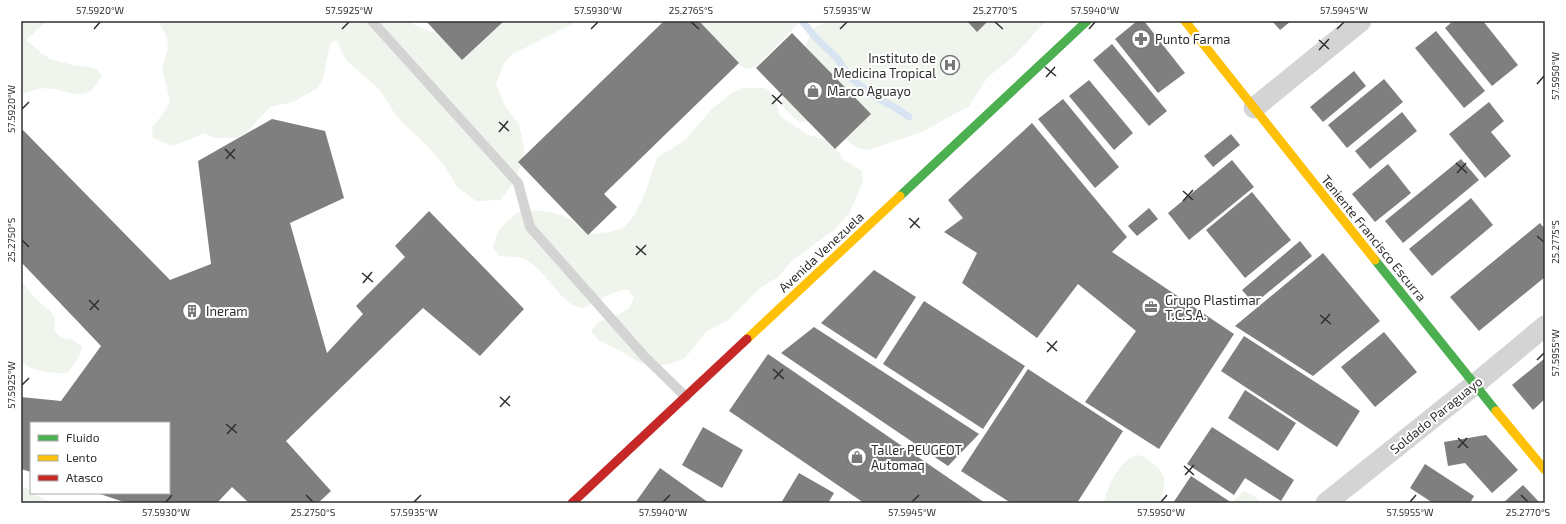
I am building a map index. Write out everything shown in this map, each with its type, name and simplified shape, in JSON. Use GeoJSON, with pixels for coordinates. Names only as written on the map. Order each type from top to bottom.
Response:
{"type":"FeatureCollection","features":[{"type":"Feature","properties":{"kind":"main road","name":"Avenida Venezuela"},"geometry":{"type":"LineString","coordinates":[[572,503],[1088,21]]}},
{"type":"Feature","properties":{"kind":"main road","name":"Teniente Francisco Escurra"},"geometry":{"type":"LineString","coordinates":[[1185,21],[1474,384],[1545,470]]}},
{"type":"Feature","properties":{"kind":"street"},"geometry":{"type":"LineString","coordinates":[[1254,108],[1361,21]]}},
{"type":"Feature","properties":{"kind":"street","name":"Soldado Paraguayo"},"geometry":{"type":"LineString","coordinates":[[1326,503],[1545,326]]}},
{"type":"Feature","properties":{"kind":"lane"},"geometry":{"type":"LineString","coordinates":[[372,21],[518,183],[530,227],[645,356],[686,397]]}},
{"type":"Feature","properties":{"kind":"shaded area"},"geometry":{"type":"Polygon","coordinates":[[[21,21],[47,21],[26,40],[50,59],[73,65],[95,68],[102,76],[96,85],[90,91],[80,94],[45,88],[33,90],[21,95],[21,21]]]}},
{"type":"Feature","properties":{"kind":"shaded area"},"geometry":{"type":"Polygon","coordinates":[[[158,21],[406,21],[431,32],[452,28],[472,21],[573,21],[572,24],[511,55],[504,63],[496,84],[505,106],[519,124],[524,148],[523,160],[514,182],[500,200],[476,201],[457,187],[446,168],[432,151],[397,117],[379,89],[346,60],[336,40],[330,44],[323,78],[318,88],[293,102],[270,107],[247,132],[236,138],[214,138],[205,133],[173,146],[153,138],[152,128],[165,111],[170,101],[162,69],[168,48],[167,37],[158,21]]]}},
{"type":"Feature","properties":{"kind":"shaded area"},"geometry":{"type":"Polygon","coordinates":[[[694,21],[801,21],[756,67],[746,69],[700,41],[694,21]]]}},
{"type":"Feature","properties":{"kind":"shaded area"},"geometry":{"type":"Polygon","coordinates":[[[833,21],[1046,21],[1013,57],[987,78],[969,106],[922,132],[868,150],[857,148],[822,122],[799,122],[783,107],[781,95],[786,85],[800,68],[805,45],[816,26],[833,21]]]}},
{"type":"Feature","properties":{"kind":"shaded area"},"geometry":{"type":"Polygon","coordinates":[[[743,88],[765,88],[774,95],[780,116],[808,135],[831,141],[843,159],[862,171],[863,182],[849,214],[834,230],[793,260],[778,277],[759,289],[728,320],[707,331],[685,358],[673,363],[662,365],[640,363],[619,350],[598,340],[591,331],[597,323],[629,308],[634,298],[628,289],[615,292],[583,308],[571,304],[565,299],[531,263],[522,258],[499,256],[493,247],[497,234],[508,220],[516,213],[524,211],[551,212],[561,215],[589,233],[606,232],[622,228],[634,215],[644,196],[657,158],[685,140],[714,107],[732,93],[743,88]]]}},
{"type":"Feature","properties":{"kind":"shaded area"},"geometry":{"type":"Polygon","coordinates":[[[21,281],[35,298],[53,314],[55,319],[54,330],[62,338],[73,340],[82,347],[76,361],[68,372],[54,373],[35,369],[24,364],[21,359],[21,281]]]}},
{"type":"Feature","properties":{"kind":"shaded area"},"geometry":{"type":"Polygon","coordinates":[[[1136,455],[1148,459],[1159,469],[1162,474],[1164,478],[1164,487],[1161,503],[1103,503],[1111,482],[1119,469],[1129,459],[1136,455]]]}},
{"type":"Feature","properties":{"kind":"shaded area"},"geometry":{"type":"Polygon","coordinates":[[[21,485],[30,490],[30,494],[53,503],[21,503],[21,485]]]}},
{"type":"Feature","properties":{"kind":"shaded area"},"geometry":{"type":"Polygon","coordinates":[[[1244,491],[1254,496],[1262,503],[1231,503],[1244,491]]]}},
{"type":"Feature","properties":{"kind":"building"},"geometry":{"type":"Polygon","coordinates":[[[426,21],[504,21],[462,60],[426,21]]]}},
{"type":"Feature","properties":{"kind":"building"},"geometry":{"type":"Polygon","coordinates":[[[664,21],[699,21],[739,63],[604,194],[617,207],[588,235],[518,162],[664,21]]]}},
{"type":"Feature","properties":{"kind":"building"},"geometry":{"type":"Polygon","coordinates":[[[967,21],[988,21],[977,32],[967,21]]]}},
{"type":"Feature","properties":{"kind":"building"},"geometry":{"type":"Polygon","coordinates":[[[1137,21],[1144,21],[1185,73],[1158,93],[1115,39],[1137,21]]]}},
{"type":"Feature","properties":{"kind":"building"},"geometry":{"type":"Polygon","coordinates":[[[1272,21],[1291,21],[1280,30],[1272,21]]]}},
{"type":"Feature","properties":{"kind":"building"},"geometry":{"type":"Polygon","coordinates":[[[1453,21],[1483,21],[1518,65],[1492,86],[1445,28],[1453,21]]]}},
{"type":"Feature","properties":{"kind":"building"},"geometry":{"type":"Polygon","coordinates":[[[1436,31],[1485,91],[1464,108],[1415,48],[1436,31]]]}},
{"type":"Feature","properties":{"kind":"building","name":"Marco Aguayo"},"geometry":{"type":"Polygon","coordinates":[[[792,33],[871,114],[835,149],[756,68],[792,33]]]}},
{"type":"Feature","properties":{"kind":"building"},"geometry":{"type":"Polygon","coordinates":[[[1112,44],[1167,111],[1149,126],[1093,60],[1112,44]]]}},
{"type":"Feature","properties":{"kind":"building"},"geometry":{"type":"Polygon","coordinates":[[[1354,71],[1366,86],[1323,122],[1310,107],[1354,71]]]}},
{"type":"Feature","properties":{"kind":"building"},"geometry":{"type":"Polygon","coordinates":[[[1384,79],[1403,102],[1347,148],[1328,125],[1384,79]]]}},
{"type":"Feature","properties":{"kind":"building"},"geometry":{"type":"Polygon","coordinates":[[[1089,80],[1133,133],[1114,150],[1069,96],[1089,80]]]}},
{"type":"Feature","properties":{"kind":"building"},"geometry":{"type":"Polygon","coordinates":[[[1063,99],[1119,167],[1095,188],[1038,119],[1063,99]]]}},
{"type":"Feature","properties":{"kind":"building"},"geometry":{"type":"Polygon","coordinates":[[[1489,102],[1504,121],[1491,132],[1511,156],[1485,178],[1449,134],[1489,102]]]}},
{"type":"Feature","properties":{"kind":"building"},"geometry":{"type":"Polygon","coordinates":[[[1402,112],[1417,131],[1370,169],[1355,151],[1402,112]]]}},
{"type":"Feature","properties":{"kind":"building","name":"Ineram"},"geometry":{"type":"Polygon","coordinates":[[[272,119],[325,131],[344,198],[290,223],[327,353],[363,314],[356,306],[405,257],[395,246],[429,211],[524,309],[480,356],[423,308],[286,441],[331,491],[318,503],[249,503],[232,487],[217,503],[127,503],[100,494],[170,494],[170,422],[30,422],[30,472],[21,469],[21,397],[61,401],[101,346],[21,262],[21,132],[23,130],[170,280],[211,264],[198,161],[272,119]]]}},
{"type":"Feature","properties":{"kind":"building","name":"Grupo Plastimar T.C.S.A."},"geometry":{"type":"Polygon","coordinates":[[[1032,123],[1127,237],[1112,252],[1234,334],[1159,449],[1085,402],[1136,331],[1078,284],[1037,338],[962,283],[977,253],[944,232],[963,218],[948,200],[1032,123]]]}},
{"type":"Feature","properties":{"kind":"building"},"geometry":{"type":"Polygon","coordinates":[[[1231,134],[1240,145],[1213,167],[1204,156],[1231,134]]]}},
{"type":"Feature","properties":{"kind":"building"},"geometry":{"type":"Polygon","coordinates":[[[1461,159],[1479,180],[1403,243],[1385,221],[1461,159]]]}},
{"type":"Feature","properties":{"kind":"building"},"geometry":{"type":"Polygon","coordinates":[[[1232,160],[1254,187],[1189,240],[1168,213],[1232,160]]]}},
{"type":"Feature","properties":{"kind":"building"},"geometry":{"type":"Polygon","coordinates":[[[1388,164],[1411,193],[1375,222],[1352,194],[1388,164]]]}},
{"type":"Feature","properties":{"kind":"building"},"geometry":{"type":"Polygon","coordinates":[[[1252,192],[1291,240],[1245,278],[1206,230],[1252,192]]]}},
{"type":"Feature","properties":{"kind":"building"},"geometry":{"type":"Polygon","coordinates":[[[1471,198],[1493,225],[1432,276],[1409,249],[1471,198]]]}},
{"type":"Feature","properties":{"kind":"building"},"geometry":{"type":"Polygon","coordinates":[[[1149,208],[1158,219],[1137,236],[1128,226],[1149,208]]]}},
{"type":"Feature","properties":{"kind":"building"},"geometry":{"type":"Polygon","coordinates":[[[1540,223],[1545,229],[1545,277],[1479,331],[1450,297],[1540,223]]]}},
{"type":"Feature","properties":{"kind":"building"},"geometry":{"type":"Polygon","coordinates":[[[1300,241],[1312,256],[1254,304],[1242,290],[1300,241]]]}},
{"type":"Feature","properties":{"kind":"building"},"geometry":{"type":"Polygon","coordinates":[[[1323,253],[1380,321],[1313,376],[1235,326],[1323,253]]]}},
{"type":"Feature","properties":{"kind":"building"},"geometry":{"type":"Polygon","coordinates":[[[874,270],[916,297],[876,359],[821,323],[874,270]]]}},
{"type":"Feature","properties":{"kind":"building"},"geometry":{"type":"Polygon","coordinates":[[[924,301],[1025,366],[983,429],[883,364],[924,301]]]}},
{"type":"Feature","properties":{"kind":"building"},"geometry":{"type":"Polygon","coordinates":[[[814,327],[979,434],[948,466],[781,353],[814,327]]]}},
{"type":"Feature","properties":{"kind":"building"},"geometry":{"type":"Polygon","coordinates":[[[1384,332],[1417,372],[1375,407],[1341,367],[1384,332]]]}},
{"type":"Feature","properties":{"kind":"building"},"geometry":{"type":"Polygon","coordinates":[[[1244,336],[1360,411],[1337,447],[1221,371],[1244,336]]]}},
{"type":"Feature","properties":{"kind":"building","name":"Taller PEUGEOT Automaq"},"geometry":{"type":"Polygon","coordinates":[[[768,354],[985,503],[864,503],[729,411],[768,354]]]}},
{"type":"Feature","properties":{"kind":"building"},"geometry":{"type":"Polygon","coordinates":[[[1545,358],[1545,399],[1533,410],[1512,385],[1545,358]]]}},
{"type":"Feature","properties":{"kind":"building"},"geometry":{"type":"Polygon","coordinates":[[[1028,369],[1123,431],[1077,503],[1011,503],[961,471],[1028,369]]]}},
{"type":"Feature","properties":{"kind":"building"},"geometry":{"type":"Polygon","coordinates":[[[1245,390],[1296,423],[1278,451],[1228,418],[1245,390]]]}},
{"type":"Feature","properties":{"kind":"building"},"geometry":{"type":"Polygon","coordinates":[[[703,427],[743,450],[722,488],[682,465],[703,427]]]}},
{"type":"Feature","properties":{"kind":"building"},"geometry":{"type":"Polygon","coordinates":[[[1212,427],[1294,480],[1281,501],[1245,478],[1234,495],[1187,464],[1212,427]]]}},
{"type":"Feature","properties":{"kind":"building"},"geometry":{"type":"Polygon","coordinates":[[[1486,435],[1518,470],[1492,493],[1465,463],[1448,466],[1444,442],[1486,435]]]}},
{"type":"Feature","properties":{"kind":"building"},"geometry":{"type":"Polygon","coordinates":[[[1425,464],[1474,496],[1470,503],[1433,503],[1410,488],[1425,464]]]}},
{"type":"Feature","properties":{"kind":"building"},"geometry":{"type":"Polygon","coordinates":[[[660,468],[709,503],[635,503],[660,468]]]}},
{"type":"Feature","properties":{"kind":"building"},"geometry":{"type":"Polygon","coordinates":[[[799,473],[834,493],[828,503],[781,503],[799,473]]]}},
{"type":"Feature","properties":{"kind":"building"},"geometry":{"type":"Polygon","coordinates":[[[1191,476],[1232,503],[1173,503],[1191,476]]]}},
{"type":"Feature","properties":{"kind":"building"},"geometry":{"type":"Polygon","coordinates":[[[1523,485],[1540,503],[1503,503],[1523,485]]]}},
{"type":"Feature","properties":{"kind":"waterway"},"geometry":{"type":"LineString","coordinates":[[802,21],[817,39],[837,58],[848,75],[877,98],[909,117]]}},
{"type":"Feature","properties":{"kind":"traffic: fast"},"geometry":{"type":"LineString","coordinates":[[900,196],[1087,21]]}},
{"type":"Feature","properties":{"kind":"traffic: fast"},"geometry":{"type":"LineString","coordinates":[[1375,260],[1496,411]]}},
{"type":"Feature","properties":{"kind":"traffic: slow"},"geometry":{"type":"LineString","coordinates":[[1185,21],[1375,260]]}},
{"type":"Feature","properties":{"kind":"traffic: slow"},"geometry":{"type":"LineString","coordinates":[[747,339],[900,196]]}},
{"type":"Feature","properties":{"kind":"traffic: slow"},"geometry":{"type":"LineString","coordinates":[[1496,411],[1545,470]]}},
{"type":"Feature","properties":{"kind":"traffic: jam"},"geometry":{"type":"LineString","coordinates":[[572,503],[747,339]]}},
{"type":"Feature","properties":{"kind":"place","name":"Punto Farma"},"geometry":{"type":"Point","coordinates":[1141,39]}},
{"type":"Feature","properties":{"kind":"place","name":"Instituto de Medicina Tropical"},"geometry":{"type":"Point","coordinates":[950,65]}},
{"type":"Feature","properties":{"kind":"place","name":"Marco Aguayo"},"geometry":{"type":"Point","coordinates":[813,91]}},
{"type":"Feature","properties":{"kind":"place","name":"Grupo Plastimar T.C.S.A."},"geometry":{"type":"Point","coordinates":[1151,307]}},
{"type":"Feature","properties":{"kind":"place","name":"Ineram"},"geometry":{"type":"Point","coordinates":[192,311]}},
{"type":"Feature","properties":{"kind":"place","name":"Taller PEUGEOT Automaq"},"geometry":{"type":"Point","coordinates":[857,457]}}]}
